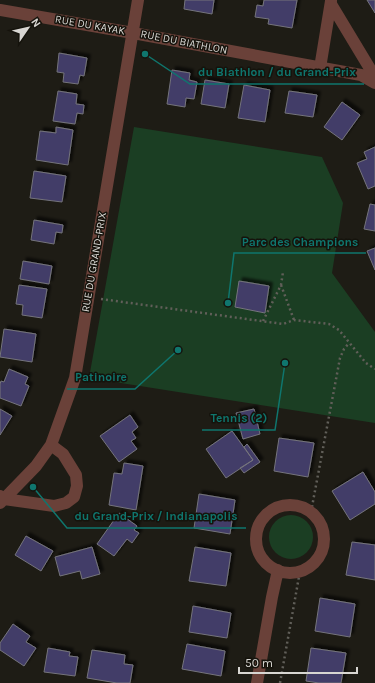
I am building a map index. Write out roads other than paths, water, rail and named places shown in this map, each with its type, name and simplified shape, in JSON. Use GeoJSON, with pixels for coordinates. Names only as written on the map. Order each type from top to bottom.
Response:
{"type":"FeatureCollection","features":[{"type":"Feature","properties":{"kind":"street","name":"RUE DU GRAND-PRIX"},"geometry":{"type":"LineString","coordinates":[[1,499],[36,466],[51,445],[75,378],[138,0]]}},
{"type":"Feature","properties":{"kind":"street"},"geometry":{"type":"LineString","coordinates":[[320,68],[331,2]]}},
{"type":"Feature","properties":{"kind":"street"},"geometry":{"type":"LineString","coordinates":[[331,2],[375,77]]}},
{"type":"Feature","properties":{"kind":"street","name":"RUE DU KAYAK"},"geometry":{"type":"LineString","coordinates":[[0,10],[133,33]]}},
{"type":"Feature","properties":{"kind":"street","name":"RUE DU BIATHLON"},"geometry":{"type":"LineString","coordinates":[[133,33],[361,75],[375,83]]}},
{"type":"Feature","properties":{"kind":"street"},"geometry":{"type":"LineString","coordinates":[[1,499],[54,506],[66,502],[74,497],[77,486],[76,475],[63,454],[51,445]]}},
{"type":"Feature","properties":{"kind":"street"},"geometry":{"type":"LineString","coordinates":[[291,504],[300,506],[311,512],[319,522],[323,530],[323,547],[320,555],[308,568],[291,573],[278,570],[264,561],[258,549],[256,535],[260,522],[270,511],[282,505],[291,504]]}},
{"type":"Feature","properties":{"kind":"street"},"geometry":{"type":"LineString","coordinates":[[257,683],[278,570]]}},
{"type":"Feature","properties":{"kind":"place","name":"du Biathlon / du Grand-Prix"},"geometry":{"type":"Point","coordinates":[145,54]}},
{"type":"Feature","properties":{"kind":"place","name":"Parc des Champions"},"geometry":{"type":"Point","coordinates":[228,303]}},
{"type":"Feature","properties":{"kind":"place","name":"Patinoire"},"geometry":{"type":"Point","coordinates":[178,350]}},
{"type":"Feature","properties":{"kind":"place","name":"Tennis (2)"},"geometry":{"type":"Point","coordinates":[285,363]}},
{"type":"Feature","properties":{"kind":"place","name":"du Grand-Prix / Indianapolis"},"geometry":{"type":"Point","coordinates":[33,487]}}]}
